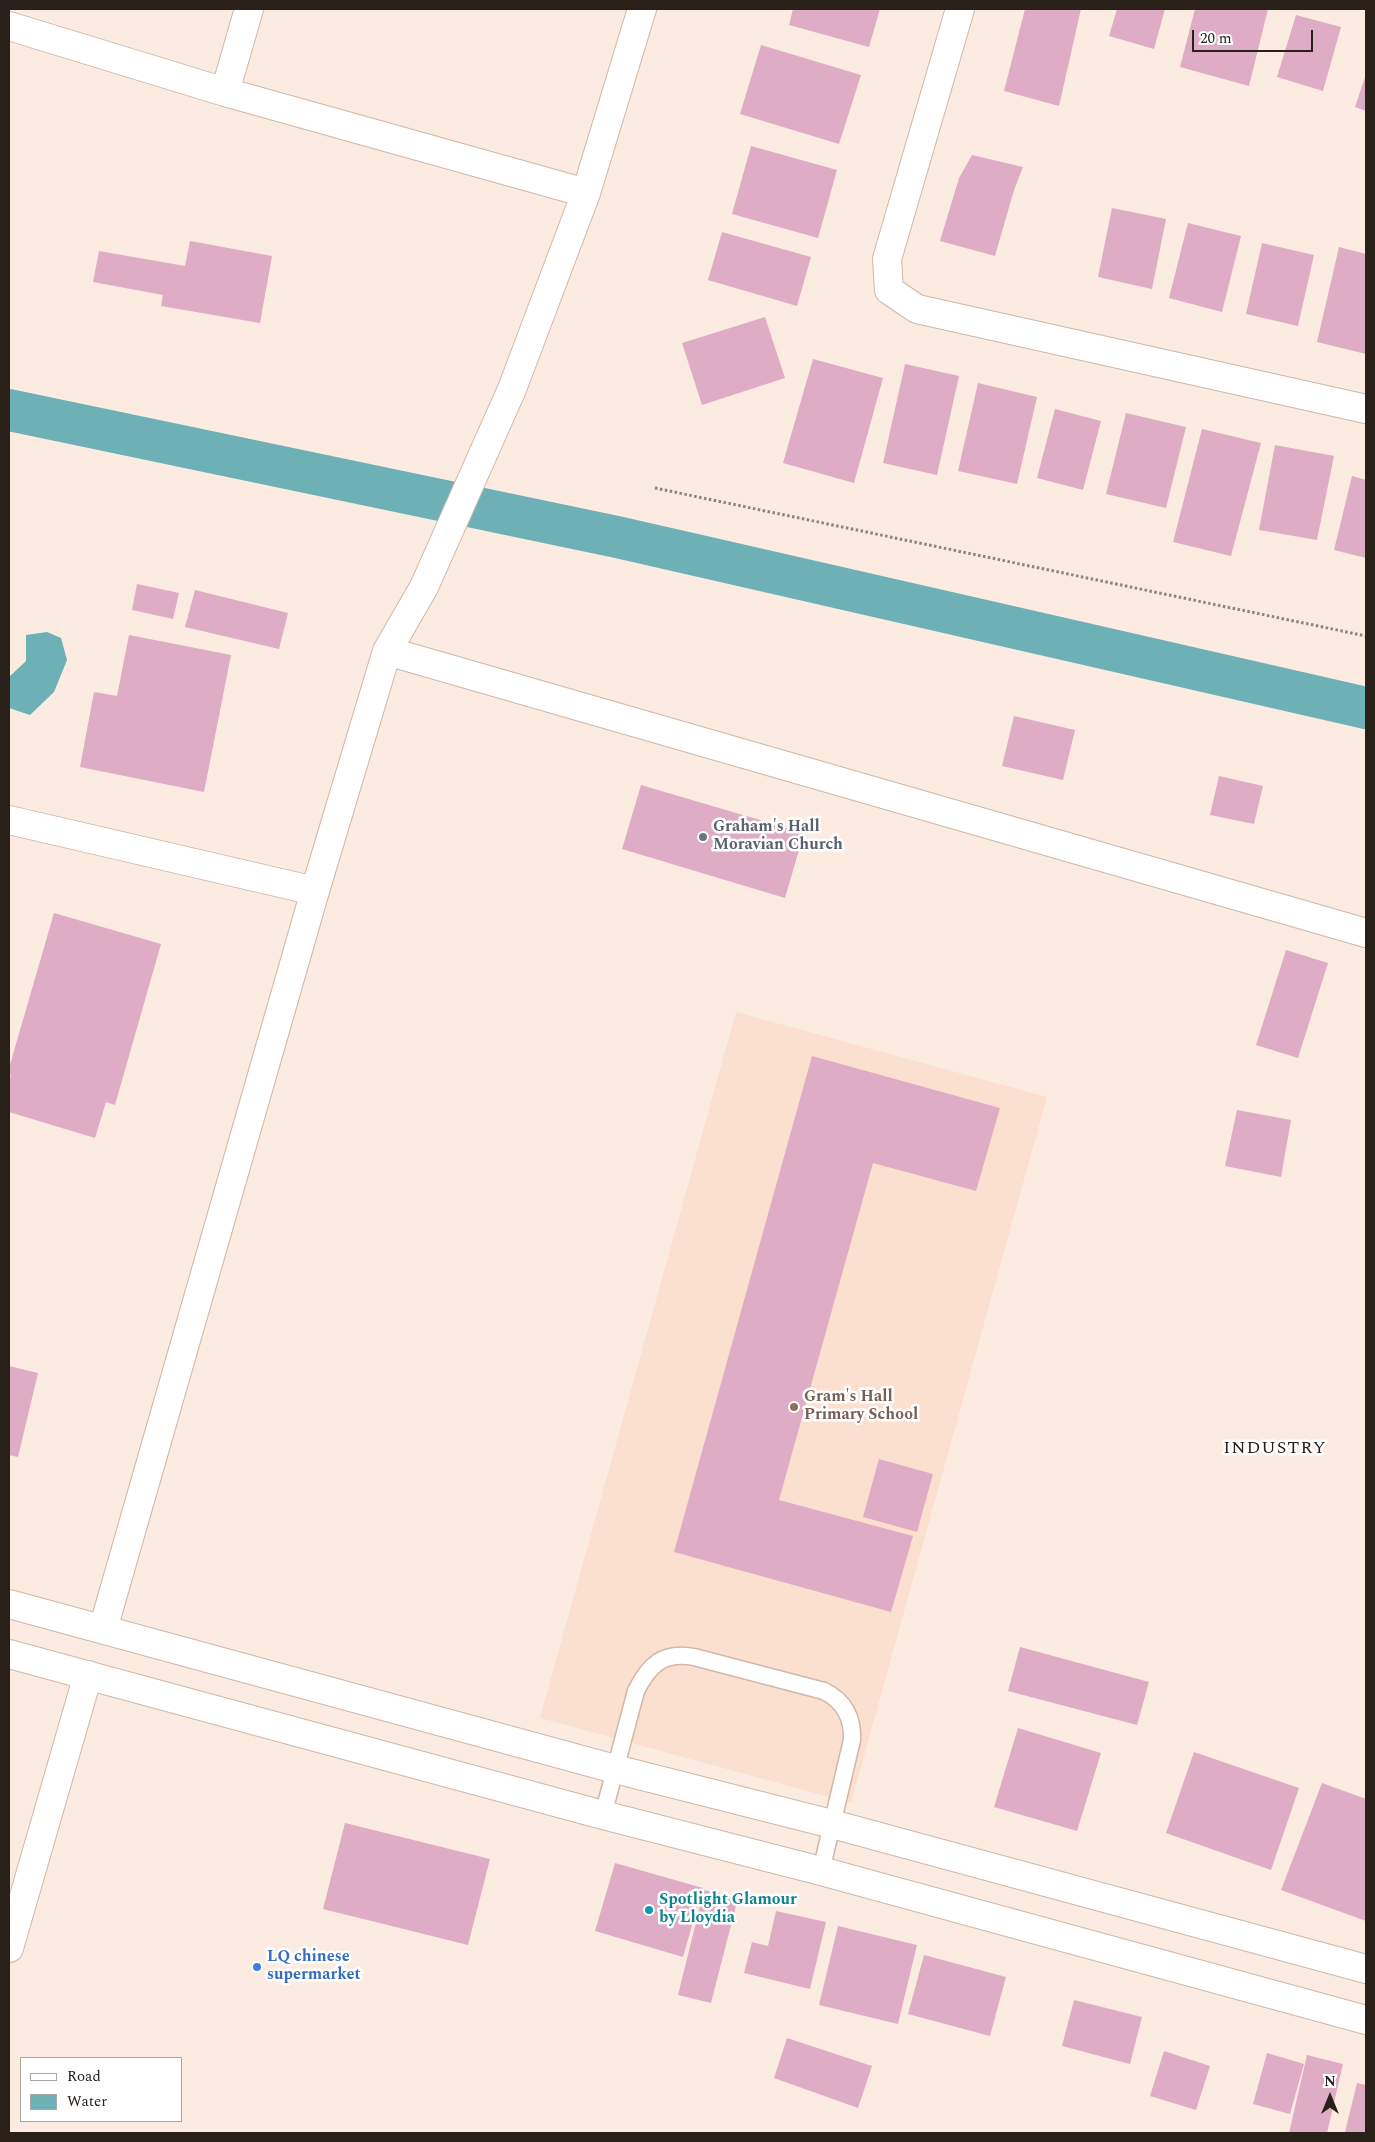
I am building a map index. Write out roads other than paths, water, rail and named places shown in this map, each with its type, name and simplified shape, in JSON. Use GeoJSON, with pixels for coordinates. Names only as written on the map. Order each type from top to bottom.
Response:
{"type":"FeatureCollection","features":[{"type":"Feature","properties":{"kind":"street"},"geometry":{"type":"LineString","coordinates":[[225,92],[249,9]]}},
{"type":"Feature","properties":{"kind":"street"},"geometry":{"type":"LineString","coordinates":[[103,1629],[315,891],[387,651],[424,586],[479,467],[512,389],[586,193],[642,9]]}},
{"type":"Feature","properties":{"kind":"street"},"geometry":{"type":"LineString","coordinates":[[960,9],[888,259],[890,290],[917,309],[1366,409]]}},
{"type":"Feature","properties":{"kind":"street"},"geometry":{"type":"LineString","coordinates":[[9,26],[225,92],[586,193]]}},
{"type":"Feature","properties":{"kind":"street"},"geometry":{"type":"LineString","coordinates":[[387,651],[1366,933]]}},
{"type":"Feature","properties":{"kind":"street"},"geometry":{"type":"LineString","coordinates":[[9,820],[315,891]]}},
{"type":"Feature","properties":{"kind":"street"},"geometry":{"type":"LineString","coordinates":[[9,1604],[1366,1969]]}},
{"type":"Feature","properties":{"kind":"street"},"geometry":{"type":"LineString","coordinates":[[9,1654],[603,1815],[821,1871],[1366,2020]]}},
{"type":"Feature","properties":{"kind":"street"},"geometry":{"type":"LineString","coordinates":[[9,1944],[88,1675]]}},
{"type":"Feature","properties":{"kind":"lane"},"geometry":{"type":"LineString","coordinates":[[603,1815],[636,1691],[643,1677],[659,1661],[672,1656],[682,1655],[703,1659],[824,1691],[840,1702],[850,1719],[853,1728],[852,1740],[821,1871]]}},
{"type":"Feature","properties":{"kind":"water"},"geometry":{"type":"Polygon","coordinates":[[[47,632],[61,638],[67,660],[54,692],[30,715],[9,708],[9,677],[26,661],[26,635],[47,632]]]}},
{"type":"Feature","properties":{"kind":"waterway"},"geometry":{"type":"LineString","coordinates":[[9,410],[617,537],[1366,708]]}},
{"type":"Feature","properties":{"kind":"place","name":"Graham's Hall Moravian Church"},"geometry":{"type":"Point","coordinates":[703,837]}},
{"type":"Feature","properties":{"kind":"place","name":"Gram's Hall Primary School"},"geometry":{"type":"Point","coordinates":[794,1407]}},
{"type":"Feature","properties":{"kind":"place","name":"Spotlight Glamour by Lloydia"},"geometry":{"type":"Point","coordinates":[649,1910]}},
{"type":"Feature","properties":{"kind":"place","name":"LQ chinese supermarket"},"geometry":{"type":"Point","coordinates":[257,1967]}},
{"type":"Feature","properties":{"kind":"district","name":"INDUSTRY"},"geometry":{"type":"Point","coordinates":[1275,1449]}}]}
